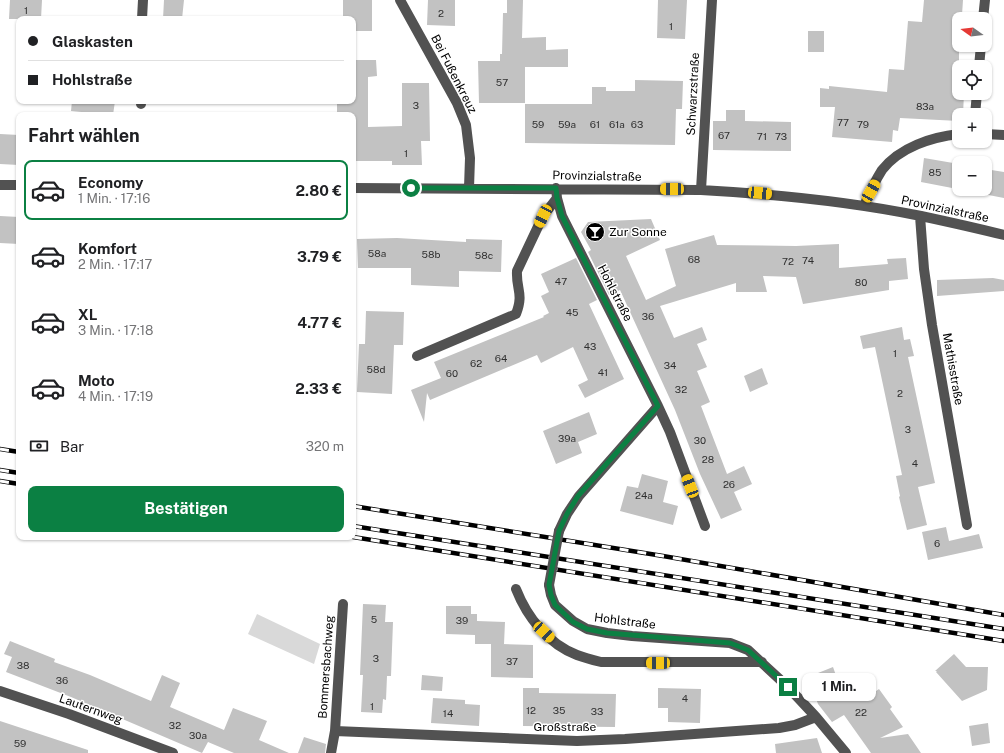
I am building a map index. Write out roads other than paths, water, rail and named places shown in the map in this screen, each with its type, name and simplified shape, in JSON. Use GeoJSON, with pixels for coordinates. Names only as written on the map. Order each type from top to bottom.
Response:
{"type":"FeatureCollection","features":[{"type":"Feature","properties":{"kind":"street"},"geometry":{"type":"LineString","coordinates":[[142,0],[142,16]]}},
{"type":"Feature","properties":{"kind":"street","name":"Bei Fußenkreuz"},"geometry":{"type":"LineString","coordinates":[[400,0],[457,103],[466,125],[470,158],[469,188]]}},
{"type":"Feature","properties":{"kind":"street","name":"Schwarzstraße"},"geometry":{"type":"LineString","coordinates":[[701,190],[712,0]]}},
{"type":"Feature","properties":{"kind":"street"},"geometry":{"type":"LineString","coordinates":[[984,12],[985,0]]}},
{"type":"Feature","properties":{"kind":"street"},"geometry":{"type":"LineString","coordinates":[[992,134],[1004,135]]}},
{"type":"Feature","properties":{"kind":"street"},"geometry":{"type":"LineString","coordinates":[[864,206],[883,170],[895,158],[914,146],[944,136],[952,135]]}},
{"type":"Feature","properties":{"kind":"street"},"geometry":{"type":"LineString","coordinates":[[0,185],[16,185]]}},
{"type":"Feature","properties":{"kind":"street","name":"Provinzialstraße"},"geometry":{"type":"LineString","coordinates":[[356,188],[469,188],[556,193],[701,190],[796,196],[920,216],[1004,235]]}},
{"type":"Feature","properties":{"kind":"street","name":"Provinzialstraße"},"geometry":{"type":"LineString","coordinates":[[417,356],[516,314],[521,296],[517,271],[543,216],[556,193]]}},
{"type":"Feature","properties":{"kind":"street","name":"Hohlstraße"},"geometry":{"type":"LineString","coordinates":[[556,193],[562,216],[670,432],[705,526]]}},
{"type":"Feature","properties":{"kind":"street","name":"Mathisstraße"},"geometry":{"type":"LineString","coordinates":[[920,216],[924,269],[932,325],[967,525]]}},
{"type":"Feature","properties":{"kind":"street","name":"Hohlstraße"},"geometry":{"type":"LineString","coordinates":[[658,406],[578,496],[567,514],[559,531],[549,585],[555,605],[573,622],[587,629],[632,636],[730,643],[748,650],[788,687],[816,717],[846,753]]}},
{"type":"Feature","properties":{"kind":"street"},"geometry":{"type":"LineString","coordinates":[[516,589],[521,602],[534,623],[554,642],[576,655],[601,662],[762,662]]}},
{"type":"Feature","properties":{"kind":"street","name":"Bommersbachweg"},"geometry":{"type":"LineString","coordinates":[[335,731],[343,604]]}},
{"type":"Feature","properties":{"kind":"street","name":"Lauternweg"},"geometry":{"type":"LineString","coordinates":[[0,691],[69,714],[173,753]]}},
{"type":"Feature","properties":{"kind":"street","name":"Großstraße"},"geometry":{"type":"LineString","coordinates":[[335,731],[577,741],[778,728],[795,725],[816,717]]}},
{"type":"Feature","properties":{"kind":"street"},"geometry":{"type":"LineString","coordinates":[[331,753],[335,731]]}},
{"type":"Feature","properties":{"kind":"railway"},"geometry":{"type":"LineString","coordinates":[[0,449],[16,452]]}},
{"type":"Feature","properties":{"kind":"railway"},"geometry":{"type":"LineString","coordinates":[[0,470],[16,473]]}},
{"type":"Feature","properties":{"kind":"railway"},"geometry":{"type":"LineString","coordinates":[[0,481],[16,484]]}},
{"type":"Feature","properties":{"kind":"railway"},"geometry":{"type":"LineString","coordinates":[[356,506],[663,556],[1004,615]]}},
{"type":"Feature","properties":{"kind":"railway"},"geometry":{"type":"LineString","coordinates":[[356,526],[1004,629]]}},
{"type":"Feature","properties":{"kind":"railway"},"geometry":{"type":"LineString","coordinates":[[356,537],[1004,641]]}},
{"type":"Feature","properties":{"kind":"place","name":"Zur Sonne"},"geometry":{"type":"Point","coordinates":[595,232]}}]}
